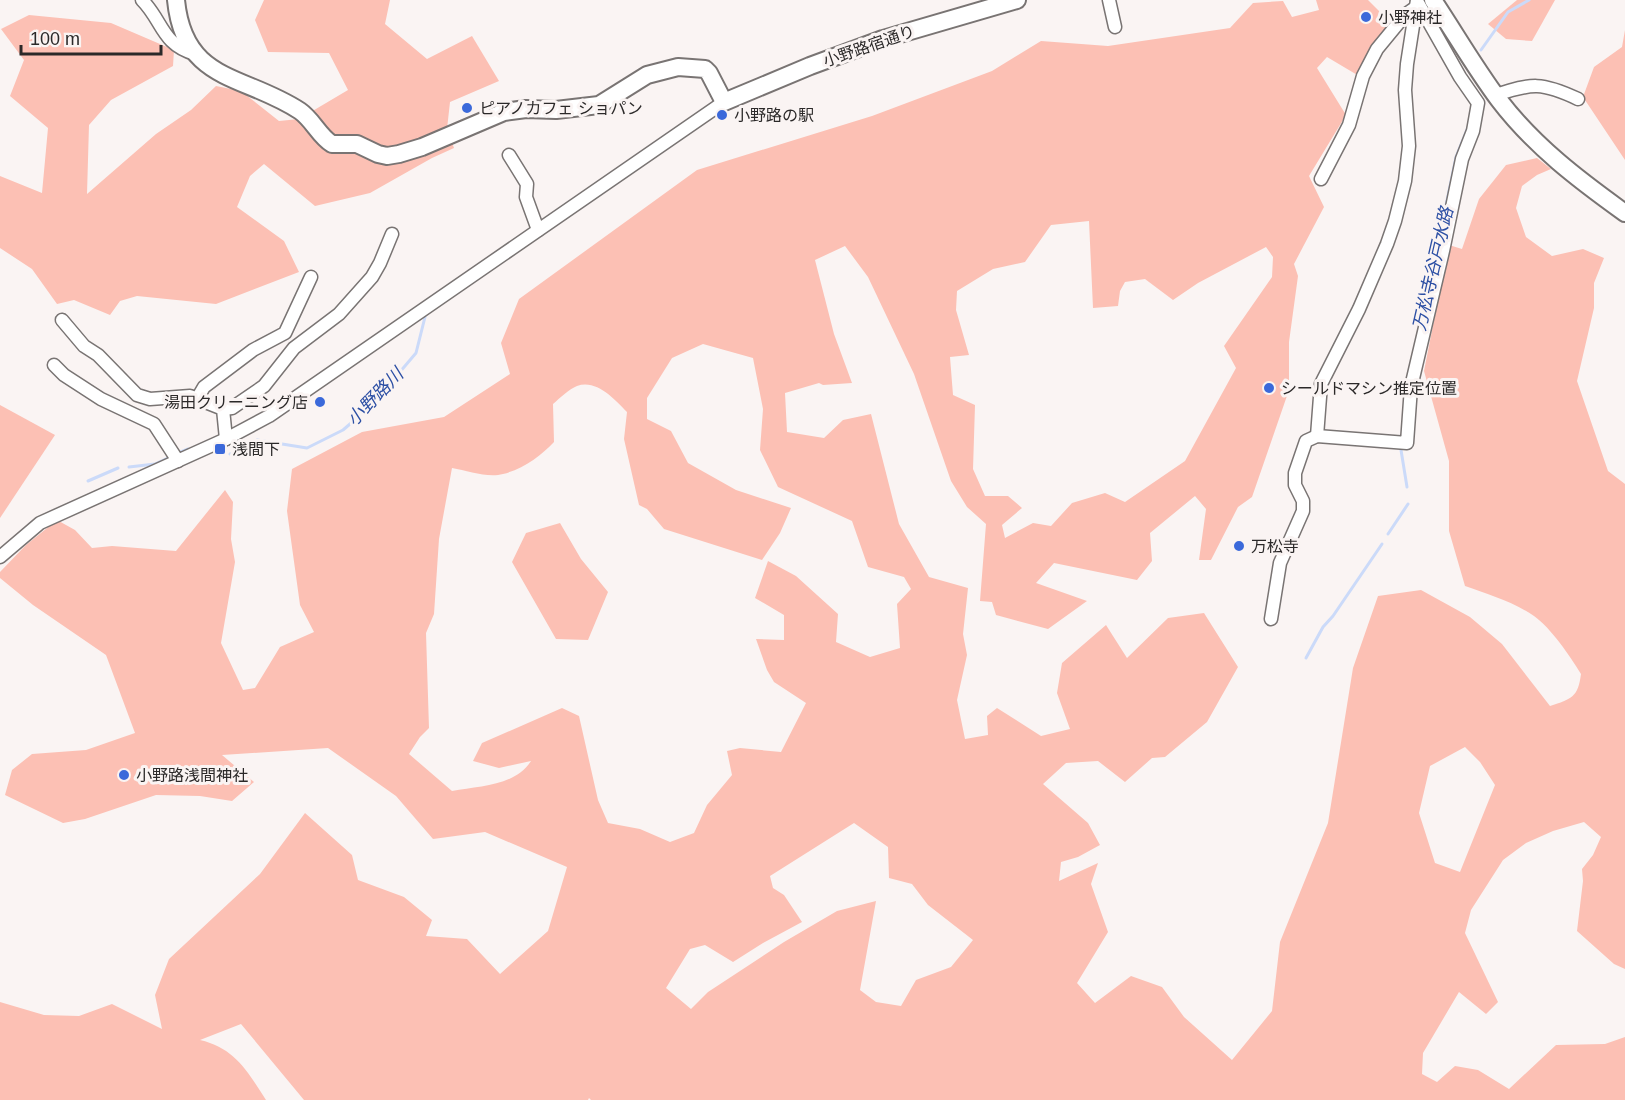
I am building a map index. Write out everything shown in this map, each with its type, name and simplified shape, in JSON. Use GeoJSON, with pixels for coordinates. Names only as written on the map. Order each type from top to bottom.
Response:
{"type":"FeatureCollection","features":[{"type":"Feature","properties":{"kind":"main road"},"geometry":{"type":"LineString","coordinates":[[176,0],[181,29],[202,62],[299,111],[332,144],[357,144],[374,153],[387,156],[422,147],[504,112],[526,109],[556,110],[599,105],[647,75],[678,67],[705,69],[724,102]]}},
{"type":"Feature","properties":{"kind":"main road","name":"小野路宿通り"},"geometry":{"type":"LineString","coordinates":[[724,102],[883,39],[1017,0]]}},
{"type":"Feature","properties":{"kind":"main road"},"geometry":{"type":"LineString","coordinates":[[1433,0],[1496,95],[1543,148],[1564,167],[1625,213]]}},
{"type":"Feature","properties":{"kind":"street"},"geometry":{"type":"LineString","coordinates":[[142,0],[162,32],[186,51],[195,54]]}},
{"type":"Feature","properties":{"kind":"street"},"geometry":{"type":"LineString","coordinates":[[1109,0],[1115,27]]}},
{"type":"Feature","properties":{"kind":"street"},"geometry":{"type":"LineString","coordinates":[[1321,179],[1348,125],[1363,76],[1377,49],[1416,3]]}},
{"type":"Feature","properties":{"kind":"street"},"geometry":{"type":"LineString","coordinates":[[1270,619],[1280,563],[1303,511],[1303,501],[1295,484],[1295,473],[1306,441],[1317,436],[1407,443],[1411,387],[1443,251],[1459,170],[1473,131],[1478,103],[1416,3]]}},
{"type":"Feature","properties":{"kind":"street"},"geometry":{"type":"LineString","coordinates":[[1317,436],[1321,384],[1359,309],[1387,244],[1405,181],[1409,146],[1405,90],[1416,3]]}},
{"type":"Feature","properties":{"kind":"street"},"geometry":{"type":"LineString","coordinates":[[1496,95],[1533,84],[1559,90],[1578,99]]}},
{"type":"Feature","properties":{"kind":"street"},"geometry":{"type":"LineString","coordinates":[[0,556],[40,523],[226,439],[269,416],[724,102]]}},
{"type":"Feature","properties":{"kind":"street"},"geometry":{"type":"LineString","coordinates":[[509,155],[527,184],[526,197],[538,230]]}},
{"type":"Feature","properties":{"kind":"street"},"geometry":{"type":"LineString","coordinates":[[62,320],[84,346],[98,355],[137,395],[150,399],[190,396],[223,409],[232,408],[264,386],[294,348],[339,314],[372,277],[392,234]]}},
{"type":"Feature","properties":{"kind":"street"},"geometry":{"type":"LineString","coordinates":[[197,399],[204,387],[253,350],[285,333],[311,277]]}},
{"type":"Feature","properties":{"kind":"street"},"geometry":{"type":"LineString","coordinates":[[54,365],[64,375],[101,399],[154,424],[178,461]]}},
{"type":"Feature","properties":{"kind":"street"},"geometry":{"type":"LineString","coordinates":[[223,409],[226,439]]}},
{"type":"Feature","properties":{"kind":"shaded area"},"geometry":{"type":"Polygon","coordinates":[[[264,0],[390,0],[385,24],[427,59],[472,36],[499,81],[450,102],[447,129],[454,148],[370,193],[315,206],[264,164],[250,176],[237,207],[284,241],[299,272],[216,304],[137,296],[120,301],[110,315],[74,300],[57,304],[32,269],[0,248],[0,176],[42,193],[48,128],[10,96],[24,60],[1,29],[29,15],[111,23],[174,50],[173,66],[111,100],[89,125],[87,194],[156,134],[191,110],[216,86],[241,91],[279,121],[299,119],[348,90],[329,53],[268,52],[255,20],[264,0]]]}},
{"type":"Feature","properties":{"kind":"shaded area"},"geometry":{"type":"Polygon","coordinates":[[[1316,0],[1368,0],[1389,21],[1359,76],[1327,57],[1317,68],[1346,115],[1309,176],[1324,207],[1294,264],[1298,276],[1289,342],[1289,390],[1252,497],[1238,507],[1211,560],[1199,560],[1206,509],[1195,496],[1150,533],[1152,561],[1137,580],[1054,563],[1036,583],[1087,601],[1048,629],[996,615],[992,602],[980,601],[986,524],[967,507],[951,481],[914,374],[868,277],[845,246],[815,260],[834,334],[852,383],[823,385],[819,383],[785,393],[787,432],[824,438],[843,420],[871,414],[899,524],[929,577],[968,588],[963,634],[967,655],[957,700],[965,739],[988,735],[987,716],[997,708],[1041,736],[1070,729],[1057,693],[1062,663],[1106,625],[1127,658],[1168,618],[1204,613],[1238,667],[1207,722],[1165,757],[1152,758],[1125,782],[1098,761],[1066,763],[1043,784],[1088,823],[1100,845],[1078,857],[1061,862],[1059,881],[1098,863],[1091,884],[1108,932],[1077,983],[1095,1003],[1131,976],[1162,987],[1184,1017],[1232,1060],[1272,1011],[1280,942],[1328,823],[1353,668],[1378,596],[1421,590],[1470,617],[1502,644],[1550,706],[1569,699],[1578,688],[1581,674],[1560,643],[1540,621],[1509,602],[1465,586],[1449,531],[1449,461],[1424,371],[1449,245],[1462,249],[1479,199],[1506,165],[1537,158],[1551,169],[1537,175],[1522,186],[1516,208],[1526,237],[1552,256],[1583,249],[1604,258],[1594,283],[1594,308],[1577,381],[1608,471],[1625,484],[1625,969],[1614,964],[1577,931],[1583,881],[1582,869],[1593,855],[1601,837],[1584,822],[1553,831],[1526,843],[1503,860],[1471,910],[1465,933],[1498,1002],[1486,1014],[1459,992],[1423,1053],[1422,1074],[1437,1082],[1455,1066],[1478,1070],[1509,1089],[1556,1045],[1605,1044],[1625,1037],[1625,1100],[591,1100],[589,1098],[588,1100],[304,1100],[241,1024],[200,1040],[232,1055],[266,1100],[0,1100],[0,1002],[44,1015],[79,1016],[112,1004],[162,1029],[155,995],[169,959],[260,874],[305,813],[352,855],[358,880],[404,897],[432,920],[426,936],[467,939],[500,974],[548,931],[567,867],[485,832],[433,839],[396,796],[328,748],[222,755],[254,782],[232,801],[200,796],[156,795],[85,819],[63,823],[5,795],[12,770],[32,754],[86,750],[135,733],[106,655],[33,605],[0,578],[0,572],[26,545],[57,520],[75,530],[92,548],[112,546],[176,551],[225,490],[233,502],[231,539],[235,562],[221,643],[243,690],[255,688],[280,647],[314,632],[300,605],[287,511],[292,469],[362,432],[444,417],[510,374],[501,343],[519,299],[697,170],[872,116],[992,71],[1041,41],[1108,46],[1230,28],[1253,3],[1283,1],[1292,17],[1319,10],[1316,0]],[[1089,221],[1051,225],[1025,262],[993,269],[957,291],[956,310],[969,355],[950,357],[953,395],[975,405],[973,469],[985,496],[1008,496],[1022,508],[1002,525],[1005,538],[1033,523],[1051,526],[1072,503],[1105,493],[1125,502],[1185,461],[1236,368],[1224,346],[1272,277],[1273,257],[1266,247],[1198,283],[1173,300],[1145,279],[1125,282],[1120,291],[1118,306],[1093,308],[1089,221]],[[703,344],[672,358],[647,398],[647,419],[671,431],[688,463],[736,490],[791,508],[780,533],[762,560],[664,529],[647,509],[639,505],[624,439],[627,412],[605,392],[592,385],[574,387],[553,404],[554,442],[524,465],[497,475],[478,474],[452,468],[439,539],[434,614],[426,633],[429,728],[409,754],[452,791],[496,784],[516,776],[531,761],[499,768],[473,761],[482,743],[562,708],[579,716],[598,800],[608,823],[640,829],[670,842],[694,833],[707,805],[732,775],[727,751],[740,748],[781,752],[806,703],[774,682],[767,670],[756,639],[784,640],[784,615],[755,598],[768,561],[796,576],[838,614],[836,642],[870,657],[900,648],[897,604],[911,589],[904,577],[868,567],[852,521],[778,487],[760,450],[763,409],[753,358],[703,344]],[[1465,747],[1430,766],[1419,813],[1435,863],[1460,872],[1495,785],[1480,762],[1465,747]],[[854,823],[770,876],[773,888],[784,895],[802,922],[733,962],[705,945],[690,949],[666,988],[691,1009],[708,992],[784,942],[837,911],[876,901],[860,990],[876,1002],[901,1006],[916,980],[951,967],[973,940],[928,905],[912,884],[889,878],[888,847],[854,823]]]}},
{"type":"Feature","properties":{"kind":"shaded area"},"geometry":{"type":"Polygon","coordinates":[[[1517,0],[1555,0],[1532,41],[1506,39],[1488,24],[1517,0]]]}},
{"type":"Feature","properties":{"kind":"shaded area"},"geometry":{"type":"Polygon","coordinates":[[[1625,30],[1625,160],[1583,97],[1594,67],[1622,47],[1625,30]]]}},
{"type":"Feature","properties":{"kind":"shaded area"},"geometry":{"type":"Polygon","coordinates":[[[0,405],[55,435],[0,518],[0,405]]]}},
{"type":"Feature","properties":{"kind":"shaded area"},"geometry":{"type":"Polygon","coordinates":[[[560,523],[581,559],[608,592],[588,640],[556,639],[512,562],[526,533],[560,523]]]}},
{"type":"Feature","properties":{"kind":"waterway","name":"万松寺谷戸水路"},"geometry":{"type":"LineString","coordinates":[[1481,50],[1508,12],[1529,0]]}},
{"type":"Feature","properties":{"kind":"waterway","name":"万松寺谷戸水路"},"geometry":{"type":"LineString","coordinates":[[1439,239],[1456,157],[1468,127]]}},
{"type":"Feature","properties":{"kind":"waterway","name":"小野路川"},"geometry":{"type":"LineString","coordinates":[[230,454],[234,455],[257,440],[307,448],[343,430],[371,406],[416,353],[425,317]]}},
{"type":"Feature","properties":{"kind":"waterway"},"geometry":{"type":"LineString","coordinates":[[176,454],[188,449]]}},
{"type":"Feature","properties":{"kind":"waterway","name":"万松寺谷戸水路"},"geometry":{"type":"LineString","coordinates":[[1401,450],[1407,487]]}},
{"type":"Feature","properties":{"kind":"waterway"},"geometry":{"type":"LineString","coordinates":[[129,467],[155,464],[170,457]]}},
{"type":"Feature","properties":{"kind":"waterway"},"geometry":{"type":"LineString","coordinates":[[88,481],[118,468]]}},
{"type":"Feature","properties":{"kind":"waterway","name":"万松寺谷戸水路"},"geometry":{"type":"LineString","coordinates":[[1388,534],[1408,504]]}},
{"type":"Feature","properties":{"kind":"waterway","name":"万松寺谷戸水路"},"geometry":{"type":"LineString","coordinates":[[1306,658],[1323,627],[1382,544]]}},
{"type":"Feature","properties":{"kind":"place","name":"小野神社"},"geometry":{"type":"Point","coordinates":[1366,17]}},
{"type":"Feature","properties":{"kind":"place","name":"ピアノカフェ ショパン"},"geometry":{"type":"Point","coordinates":[467,108]}},
{"type":"Feature","properties":{"kind":"place","name":"小野路の駅"},"geometry":{"type":"Point","coordinates":[722,115]}},
{"type":"Feature","properties":{"kind":"place","name":"シールドマシン推定位置"},"geometry":{"type":"Point","coordinates":[1269,388]}},
{"type":"Feature","properties":{"kind":"place","name":"湯田クリーニング店"},"geometry":{"type":"Point","coordinates":[320,402]}},
{"type":"Feature","properties":{"kind":"place","name":"浅間下"},"geometry":{"type":"Point","coordinates":[220,449]}},
{"type":"Feature","properties":{"kind":"place","name":"万松寺"},"geometry":{"type":"Point","coordinates":[1239,546]}},
{"type":"Feature","properties":{"kind":"place","name":"小野路浅間神社"},"geometry":{"type":"Point","coordinates":[124,775]}}]}
